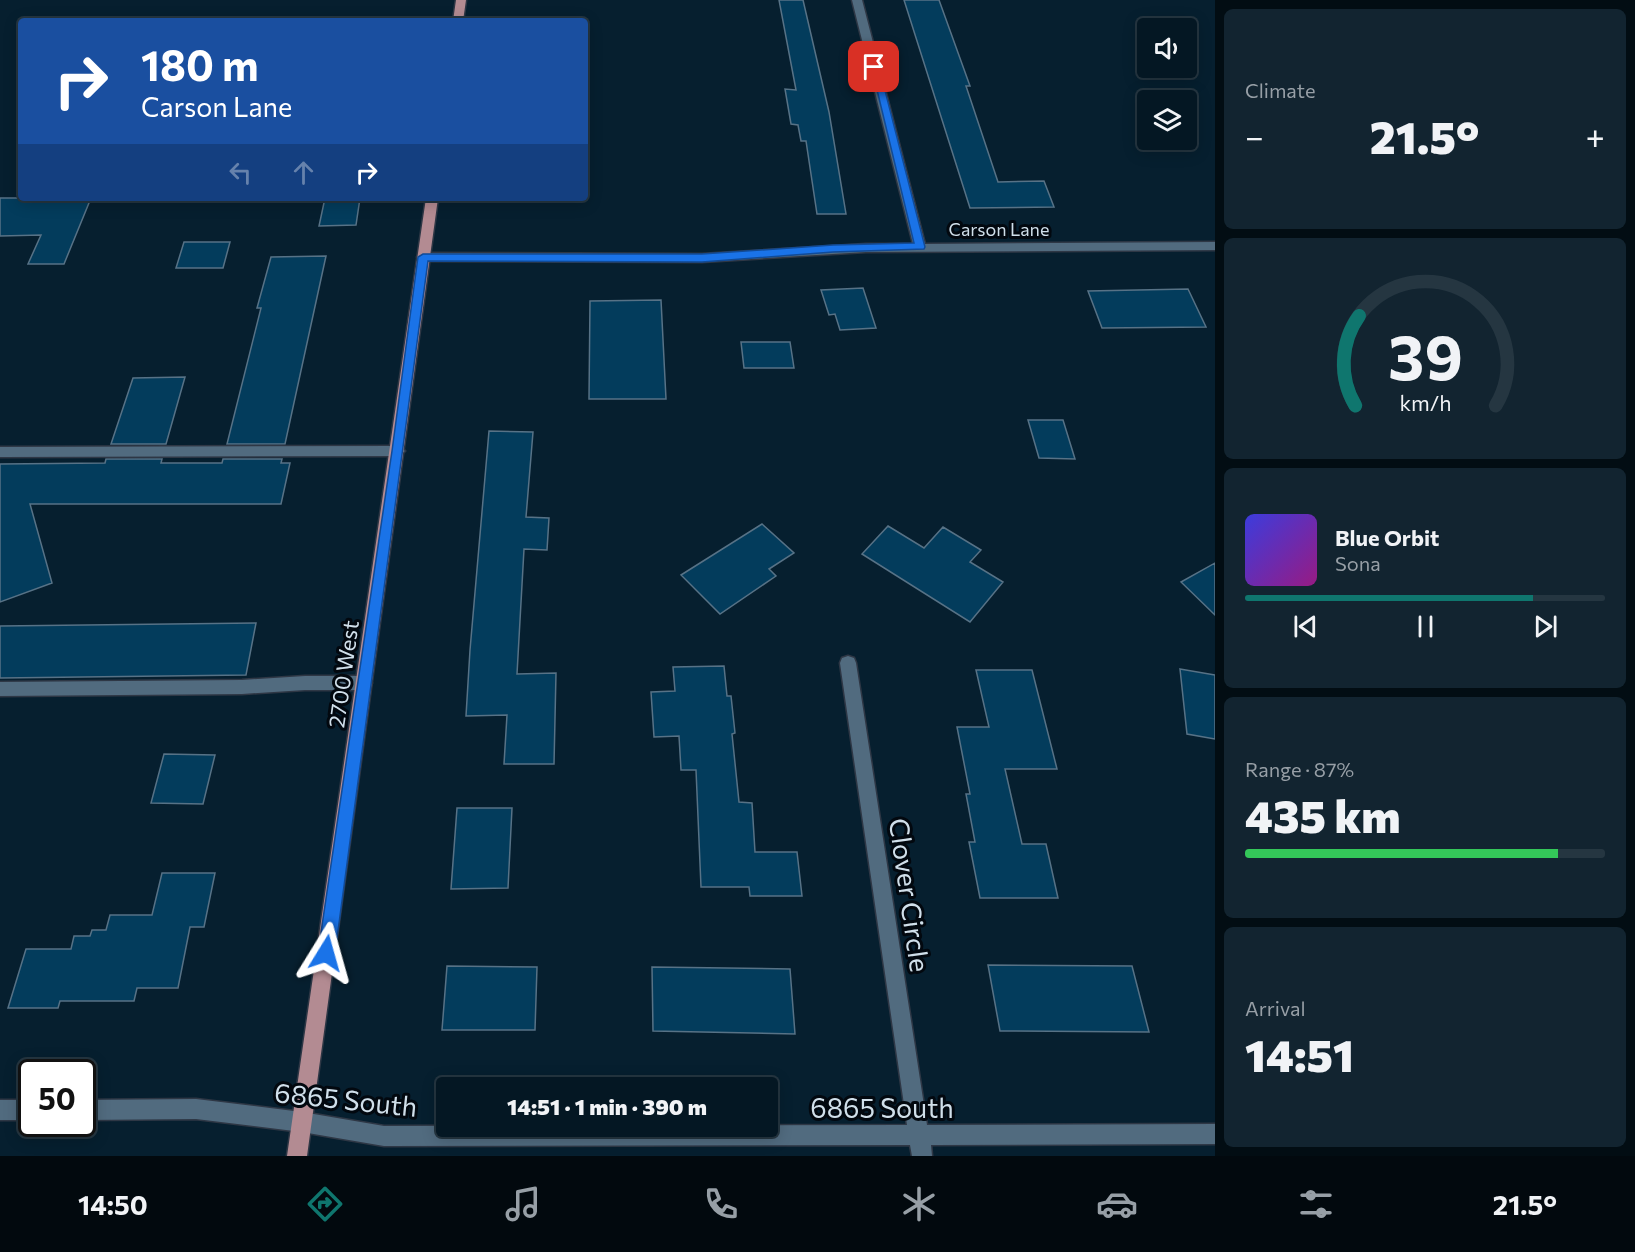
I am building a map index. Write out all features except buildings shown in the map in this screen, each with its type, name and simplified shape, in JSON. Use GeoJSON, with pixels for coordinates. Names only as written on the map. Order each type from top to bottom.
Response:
{"type":"FeatureCollection","features":[{"type":"Feature","properties":{"kind":"main road"},"geometry":{"type":"LineString","coordinates":[[458,18],[461,0]]}},
{"type":"Feature","properties":{"kind":"main road","name":"2700 West"},"geometry":{"type":"LineString","coordinates":[[297,1156],[432,201]]}},
{"type":"Feature","properties":{"kind":"street"},"geometry":{"type":"LineString","coordinates":[[857,0],[920,247]]}},
{"type":"Feature","properties":{"kind":"street","name":"Carson Lane"},"geometry":{"type":"LineString","coordinates":[[423,257],[702,258],[833,248],[1215,246]]}},
{"type":"Feature","properties":{"kind":"street"},"geometry":{"type":"LineString","coordinates":[[0,452],[398,451]]}},
{"type":"Feature","properties":{"kind":"street","name":"Clover Circle"},"geometry":{"type":"LineString","coordinates":[[848,663],[922,1156]]}},
{"type":"Feature","properties":{"kind":"street"},"geometry":{"type":"LineString","coordinates":[[0,689],[242,687],[305,683],[364,683]]}},
{"type":"Feature","properties":{"kind":"street","name":"6865 South"},"geometry":{"type":"LineString","coordinates":[[96,1110],[196,1109],[302,1122],[384,1136],[1215,1134]]}},
{"type":"Feature","properties":{"kind":"street"},"geometry":{"type":"LineString","coordinates":[[0,1110],[18,1110]]}},
{"type":"Feature","properties":{"kind":"route"},"geometry":{"type":"LineString","coordinates":[[326,953],[398,451],[423,257],[702,258],[833,248],[920,247],[874,67]]}}]}
